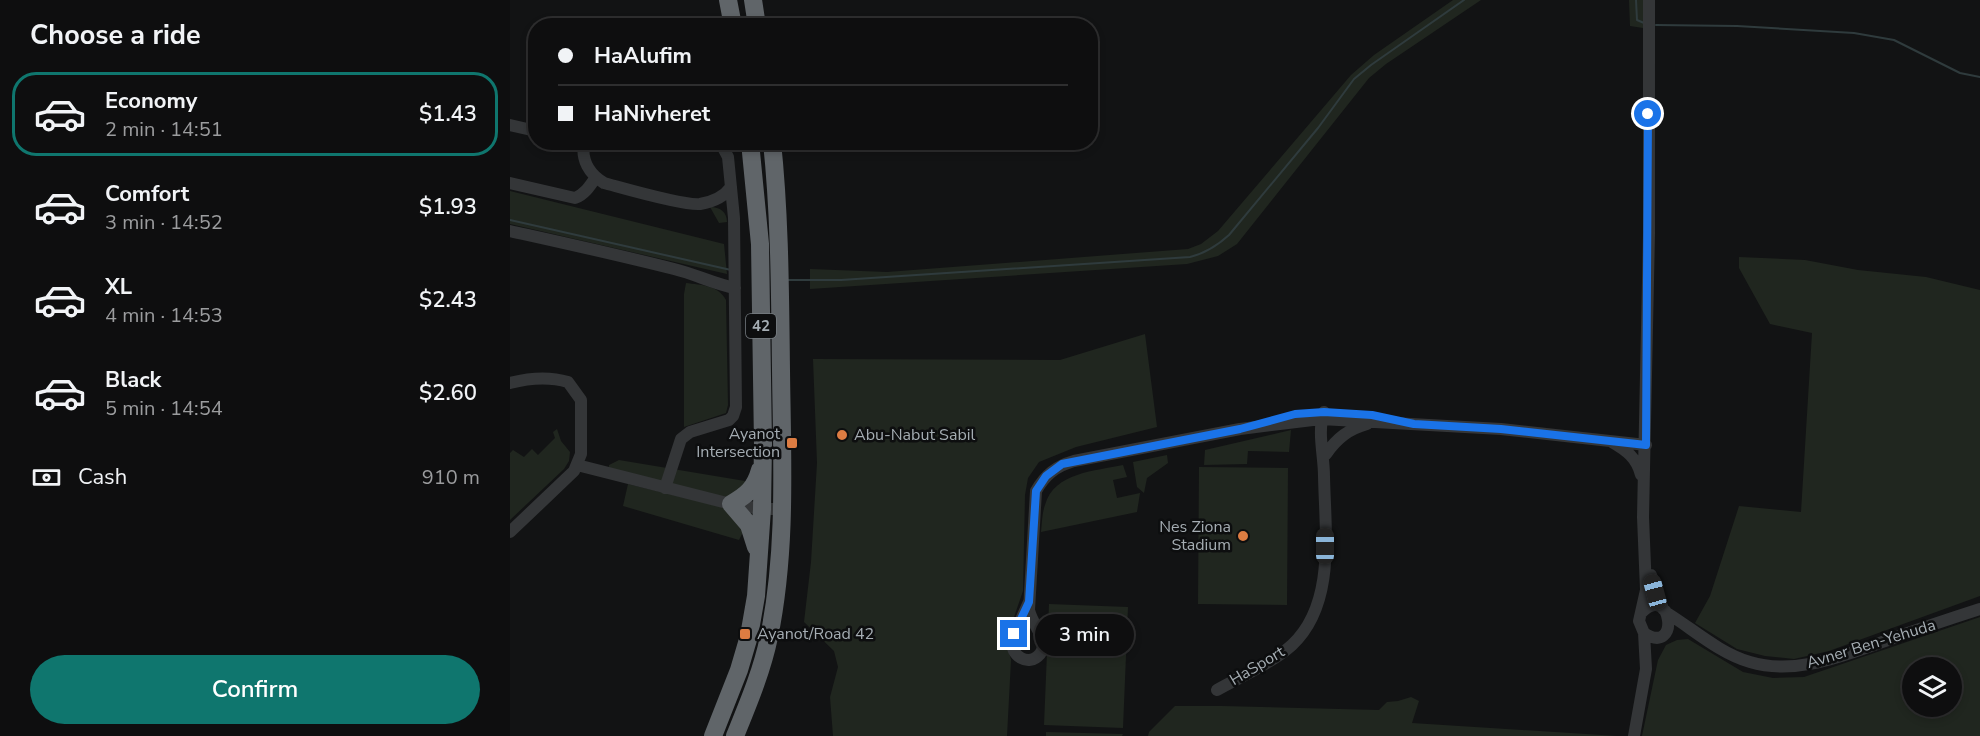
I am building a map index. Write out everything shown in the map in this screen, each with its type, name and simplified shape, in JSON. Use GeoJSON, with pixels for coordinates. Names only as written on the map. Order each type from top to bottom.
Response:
{"type":"FeatureCollection","features":[{"type":"Feature","properties":{"kind":"highway"},"geometry":{"type":"LineString","coordinates":[[728,0],[731,18]]}},
{"type":"Feature","properties":{"kind":"highway"},"geometry":{"type":"LineString","coordinates":[[753,0],[756,18]]}},
{"type":"Feature","properties":{"kind":"highway","name":"42"},"geometry":{"type":"LineString","coordinates":[[713,736],[739,670],[749,636],[759,562],[763,444],[760,244],[751,150]]}},
{"type":"Feature","properties":{"kind":"highway","name":"42"},"geometry":{"type":"LineString","coordinates":[[735,736],[760,671],[769,637],[782,532],[780,251],[773,150]]}},
{"type":"Feature","properties":{"kind":"highway"},"geometry":{"type":"LineString","coordinates":[[759,562],[749,525],[731,504],[747,495],[752,489],[760,470],[763,444]]}},
{"type":"Feature","properties":{"kind":"street"},"geometry":{"type":"LineString","coordinates":[[1634,736],[1646,654],[1644,633],[1639,625],[1646,590],[1643,481],[1646,445],[1649,232],[1649,0]]}},
{"type":"Feature","properties":{"kind":"street"},"geometry":{"type":"LineString","coordinates":[[510,125],[528,129]]}},
{"type":"Feature","properties":{"kind":"street"},"geometry":{"type":"LineString","coordinates":[[584,150],[585,162],[596,177],[604,183],[699,204],[727,194],[731,187]]}},
{"type":"Feature","properties":{"kind":"street"},"geometry":{"type":"LineString","coordinates":[[665,488],[681,439],[690,432],[729,420],[735,411],[736,277],[731,187],[728,157],[724,150]]}},
{"type":"Feature","properties":{"kind":"street"},"geometry":{"type":"LineString","coordinates":[[510,183],[575,198],[589,188],[596,177]]}},
{"type":"Feature","properties":{"kind":"street"},"geometry":{"type":"LineString","coordinates":[[715,199],[727,204],[733,212]]}},
{"type":"Feature","properties":{"kind":"street"},"geometry":{"type":"LineString","coordinates":[[510,231],[672,268],[702,277],[721,286],[736,277]]}},
{"type":"Feature","properties":{"kind":"street"},"geometry":{"type":"LineString","coordinates":[[510,383],[546,378],[568,382],[581,400],[582,408],[581,454],[574,471],[510,532]]}},
{"type":"Feature","properties":{"kind":"street"},"geometry":{"type":"LineString","coordinates":[[1240,429],[1295,414],[1375,422],[1501,429],[1646,445]]}},
{"type":"Feature","properties":{"kind":"street"},"geometry":{"type":"LineString","coordinates":[[1029,602],[1011,645],[1013,651],[1021,658],[1031,659],[1043,649],[1043,639],[1030,616],[1029,602],[1034,498],[1040,484],[1062,464],[1240,429],[1324,417],[1372,415],[1414,424]]}},
{"type":"Feature","properties":{"kind":"street","name":"HaSport"},"geometry":{"type":"LineString","coordinates":[[1217,690],[1286,650],[1303,633],[1314,615],[1321,590],[1325,556],[1324,467],[1321,438],[1324,417]]}},
{"type":"Feature","properties":{"kind":"street","name":"HaSport"},"geometry":{"type":"LineString","coordinates":[[1324,417],[1328,434],[1324,467]]}},
{"type":"Feature","properties":{"kind":"street"},"geometry":{"type":"LineString","coordinates":[[1299,421],[1310,425],[1321,438]]}},
{"type":"Feature","properties":{"kind":"street"},"geometry":{"type":"LineString","coordinates":[[1326,454],[1343,434],[1356,427],[1375,422]]}},
{"type":"Feature","properties":{"kind":"street"},"geometry":{"type":"LineString","coordinates":[[1608,440],[1628,452],[1640,468],[1643,481]]}},
{"type":"Feature","properties":{"kind":"street"},"geometry":{"type":"LineString","coordinates":[[577,465],[731,504],[762,509],[782,508]]}},
{"type":"Feature","properties":{"kind":"street"},"geometry":{"type":"LineString","coordinates":[[1644,545],[1655,592],[1669,623],[1651,656],[1644,676]]}},
{"type":"Feature","properties":{"kind":"street"},"geometry":{"type":"LineString","coordinates":[[1641,613],[1649,607],[1659,607],[1665,611]]}},
{"type":"Feature","properties":{"kind":"street","name":"Avner Ben-Yehuda"},"geometry":{"type":"LineString","coordinates":[[1665,611],[1737,657],[1765,665],[1790,667],[1842,655],[1980,609]]}},
{"type":"Feature","properties":{"kind":"street"},"geometry":{"type":"LineString","coordinates":[[1014,634],[1027,627],[1037,630]]}},
{"type":"Feature","properties":{"kind":"street","name":"Avner Ben-Yehuda"},"geometry":{"type":"LineString","coordinates":[[1663,634],[1680,630],[1697,633]]}},
{"type":"Feature","properties":{"kind":"street"},"geometry":{"type":"LineString","coordinates":[[1644,633],[1652,637],[1663,634]]}},
{"type":"Feature","properties":{"kind":"shaded area"},"geometry":{"type":"Polygon","coordinates":[[[1453,0],[1481,0],[1369,78],[1237,244],[1218,256],[1187,264],[810,289],[810,269],[887,272],[1188,249],[1201,244],[1218,231],[1351,75],[1374,55],[1453,0]]]}},
{"type":"Feature","properties":{"kind":"shaded area"},"geometry":{"type":"Polygon","coordinates":[[[1629,0],[1643,0],[1643,28],[1630,26],[1629,0]]]}},
{"type":"Feature","properties":{"kind":"shaded area"},"geometry":{"type":"Polygon","coordinates":[[[510,191],[724,244],[727,274],[510,224],[510,191]]]}},
{"type":"Feature","properties":{"kind":"shaded area"},"geometry":{"type":"Polygon","coordinates":[[[710,207],[722,211],[726,215],[727,222],[719,223],[710,207]]]}},
{"type":"Feature","properties":{"kind":"shaded area"},"geometry":{"type":"Polygon","coordinates":[[[1739,257],[1805,260],[1858,270],[1926,277],[1980,290],[1980,596],[1829,651],[1794,659],[1765,656],[1737,649],[1695,623],[1710,596],[1739,506],[1801,512],[1812,333],[1770,324],[1739,268],[1739,257]]]}},
{"type":"Feature","properties":{"kind":"shaded area"},"geometry":{"type":"Polygon","coordinates":[[[686,283],[714,289],[726,300],[728,405],[726,413],[684,427],[684,294],[686,283]]]}},
{"type":"Feature","properties":{"kind":"shaded area"},"geometry":{"type":"Polygon","coordinates":[[[1145,334],[1157,427],[1076,447],[1039,462],[1028,478],[1025,495],[1023,591],[1006,640],[1011,660],[1007,736],[833,736],[830,697],[838,667],[834,651],[804,622],[811,562],[817,463],[813,359],[1060,360],[1145,334]]]}},
{"type":"Feature","properties":{"kind":"shaded area"},"geometry":{"type":"Polygon","coordinates":[[[557,429],[561,441],[570,452],[569,461],[564,469],[510,520],[510,453],[513,450],[524,457],[532,449],[538,455],[555,438],[553,432],[557,429]]]}},
{"type":"Feature","properties":{"kind":"shaded area"},"geometry":{"type":"Polygon","coordinates":[[[1291,430],[1289,452],[1248,451],[1247,464],[1204,465],[1205,450],[1291,430]]]}},
{"type":"Feature","properties":{"kind":"shaded area"},"geometry":{"type":"Polygon","coordinates":[[[1167,455],[1168,463],[1147,478],[1144,493],[1137,487],[1133,462],[1167,455]]]}},
{"type":"Feature","properties":{"kind":"shaded area"},"geometry":{"type":"Polygon","coordinates":[[[619,460],[745,481],[742,490],[727,498],[609,469],[609,465],[619,460]]]}},
{"type":"Feature","properties":{"kind":"shaded area"},"geometry":{"type":"Polygon","coordinates":[[[1123,465],[1127,477],[1113,480],[1117,498],[1140,493],[1137,512],[1041,532],[1045,505],[1057,486],[1077,475],[1123,465]]]}},
{"type":"Feature","properties":{"kind":"shaded area","name":"Nes Ziona Stadium"},"geometry":{"type":"Polygon","coordinates":[[[1199,467],[1288,468],[1287,605],[1198,604],[1199,467]]]}},
{"type":"Feature","properties":{"kind":"shaded area"},"geometry":{"type":"Polygon","coordinates":[[[628,484],[723,507],[744,530],[739,540],[623,506],[628,484]]]}},
{"type":"Feature","properties":{"kind":"shaded area"},"geometry":{"type":"Polygon","coordinates":[[[1049,604],[1128,607],[1123,728],[1044,725],[1049,604]]]}},
{"type":"Feature","properties":{"kind":"shaded area"},"geometry":{"type":"Polygon","coordinates":[[[1980,617],[1980,736],[1642,736],[1658,660],[1666,645],[1677,640],[1688,639],[1743,672],[1773,678],[1804,677],[1980,617]]]}},
{"type":"Feature","properties":{"kind":"shaded area"},"geometry":{"type":"Polygon","coordinates":[[[1411,697],[1419,701],[1412,723],[1617,736],[1148,736],[1149,732],[1175,706],[1379,710],[1387,702],[1411,697]]]}},
{"type":"Feature","properties":{"kind":"shaded area"},"geometry":{"type":"Polygon","coordinates":[[[1046,732],[1123,734],[1122,736],[1046,736],[1046,732]]]}},
{"type":"Feature","properties":{"kind":"waterway"},"geometry":{"type":"LineString","coordinates":[[786,280],[841,280],[1190,257],[1201,253],[1216,246],[1229,235],[1318,128],[1354,79],[1464,0]]}},
{"type":"Feature","properties":{"kind":"waterway"},"geometry":{"type":"LineString","coordinates":[[1636,0],[1637,20],[1644,23]]}},
{"type":"Feature","properties":{"kind":"waterway"},"geometry":{"type":"LineString","coordinates":[[1656,25],[1737,26],[1854,33],[1894,40],[1960,73],[1980,77]]}},
{"type":"Feature","properties":{"kind":"waterway"},"geometry":{"type":"LineString","coordinates":[[510,220],[731,270]]}},
{"type":"Feature","properties":{"kind":"place","name":"Abu-Nabut Sabil"},"geometry":{"type":"Point","coordinates":[842,435]}},
{"type":"Feature","properties":{"kind":"place","name":"Ayanot Intersection"},"geometry":{"type":"Point","coordinates":[792,443]}},
{"type":"Feature","properties":{"kind":"place","name":"Nes Ziona Stadium"},"geometry":{"type":"Point","coordinates":[1243,536]}},
{"type":"Feature","properties":{"kind":"place","name":"Ayanot/Road 42"},"geometry":{"type":"Point","coordinates":[745,634]}},
{"type":"Feature","properties":{"kind":"route"},"geometry":{"type":"LineString","coordinates":[[1014,634],[1029,602],[1034,498],[1046,476],[1062,464],[1240,429],[1295,414],[1324,412],[1372,415],[1414,424],[1558,434],[1646,445],[1648,114]]}}]}
